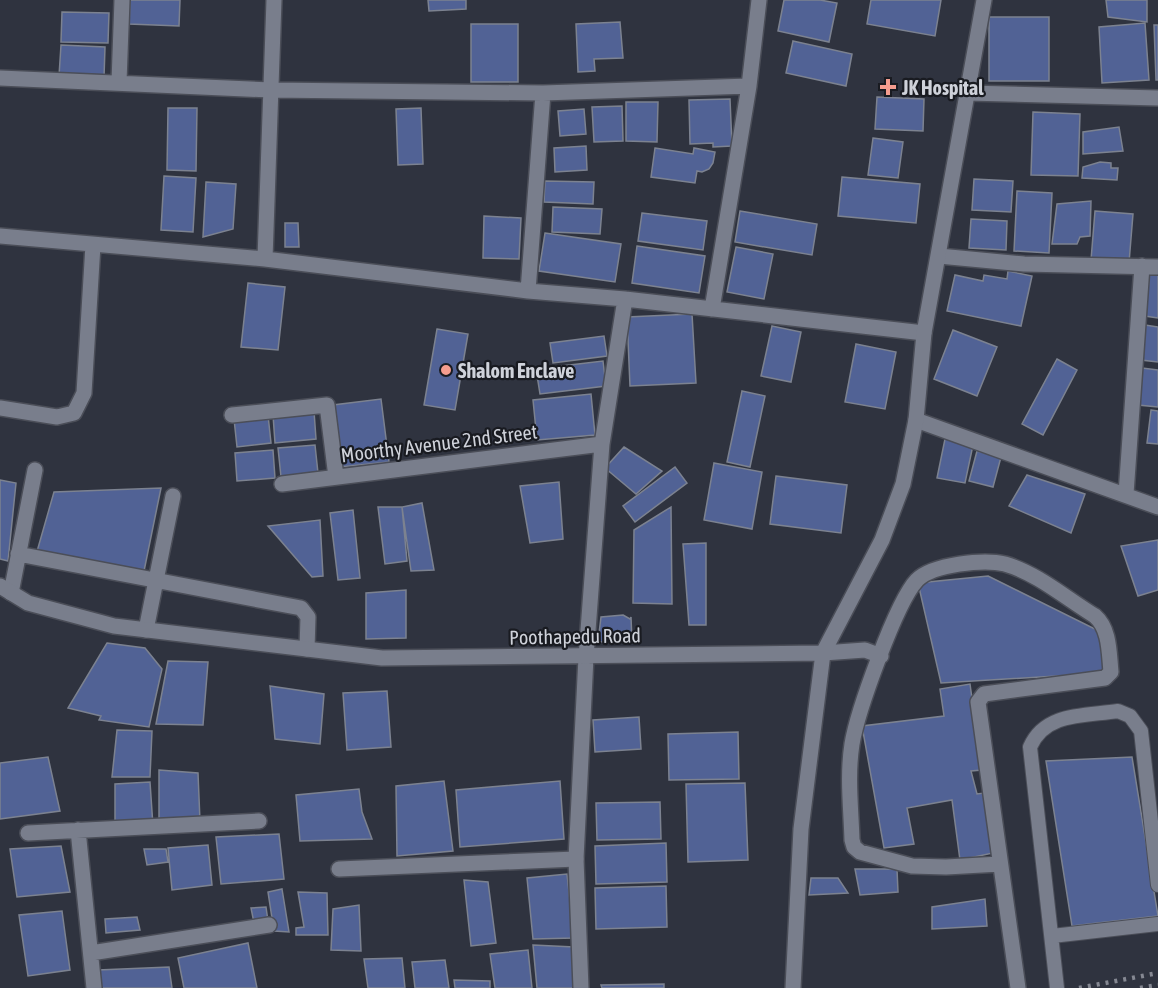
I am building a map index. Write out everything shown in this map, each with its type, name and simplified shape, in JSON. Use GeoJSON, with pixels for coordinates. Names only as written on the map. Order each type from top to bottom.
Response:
{"type":"FeatureCollection","features":[{"type":"Feature","properties":{"kind":"street"},"geometry":{"type":"LineString","coordinates":[[119,82],[122,0]]}},
{"type":"Feature","properties":{"kind":"street"},"geometry":{"type":"LineString","coordinates":[[265,259],[274,0]]}},
{"type":"Feature","properties":{"kind":"street"},"geometry":{"type":"LineString","coordinates":[[712,309],[749,86],[759,0]]}},
{"type":"Feature","properties":{"kind":"street"},"geometry":{"type":"LineString","coordinates":[[793,988],[801,829],[823,653],[882,540],[903,484],[916,420],[924,333],[984,0]]}},
{"type":"Feature","properties":{"kind":"street"},"geometry":{"type":"LineString","coordinates":[[0,78],[270,90],[543,93],[749,86]]}},
{"type":"Feature","properties":{"kind":"street"},"geometry":{"type":"LineString","coordinates":[[528,291],[543,93]]}},
{"type":"Feature","properties":{"kind":"street"},"geometry":{"type":"LineString","coordinates":[[967,93],[1158,98]]}},
{"type":"Feature","properties":{"kind":"street"},"geometry":{"type":"LineString","coordinates":[[0,236],[265,259],[528,291],[625,299],[924,333]]}},
{"type":"Feature","properties":{"kind":"street"},"geometry":{"type":"LineString","coordinates":[[0,408],[57,417],[74,413],[79,405],[84,393],[93,245]]}},
{"type":"Feature","properties":{"kind":"street"},"geometry":{"type":"LineString","coordinates":[[939,256],[1024,264],[1158,267]]}},
{"type":"Feature","properties":{"kind":"street"},"geometry":{"type":"LineString","coordinates":[[1126,494],[1142,266]]}},
{"type":"Feature","properties":{"kind":"street"},"geometry":{"type":"LineString","coordinates":[[581,988],[576,859],[586,657],[602,444],[625,299]]}},
{"type":"Feature","properties":{"kind":"street"},"geometry":{"type":"LineString","coordinates":[[232,415],[327,405],[336,477]]}},
{"type":"Feature","properties":{"kind":"street"},"geometry":{"type":"LineString","coordinates":[[916,420],[1158,507]]}},
{"type":"Feature","properties":{"kind":"street","name":"Moorthy Avenue 2nd Street"},"geometry":{"type":"LineString","coordinates":[[282,484],[602,444]]}},
{"type":"Feature","properties":{"kind":"street"},"geometry":{"type":"LineString","coordinates":[[5,590],[18,554],[35,470]]}},
{"type":"Feature","properties":{"kind":"street"},"geometry":{"type":"LineString","coordinates":[[146,630],[173,496]]}},
{"type":"Feature","properties":{"kind":"street"},"geometry":{"type":"LineString","coordinates":[[18,554],[301,608],[308,617],[306,650]]}},
{"type":"Feature","properties":{"kind":"street"},"geometry":{"type":"LineString","coordinates":[[1000,864],[912,866],[860,852],[854,847],[849,777],[852,742],[880,656],[905,600],[917,580],[930,571],[948,566],[988,562],[1012,567],[1095,616],[1104,625],[1110,676],[980,696],[978,706],[1018,988]]}},
{"type":"Feature","properties":{"kind":"street","name":"Poothapedu Road"},"geometry":{"type":"LineString","coordinates":[[5,590],[28,603],[114,626],[382,658],[586,657],[823,653],[865,650],[880,656]]}},
{"type":"Feature","properties":{"kind":"street"},"geometry":{"type":"LineString","coordinates":[[28,833],[259,821]]}},
{"type":"Feature","properties":{"kind":"street"},"geometry":{"type":"LineString","coordinates":[[78,830],[94,988]]}},
{"type":"Feature","properties":{"kind":"street"},"geometry":{"type":"LineString","coordinates":[[339,869],[576,859]]}},
{"type":"Feature","properties":{"kind":"street"},"geometry":{"type":"LineString","coordinates":[[91,953],[269,925]]}},
{"type":"Feature","properties":{"kind":"lane"},"geometry":{"type":"LineString","coordinates":[[1057,988],[1030,747],[1036,734],[1054,720],[1118,711],[1138,724],[1141,731],[1158,885]]}},
{"type":"Feature","properties":{"kind":"lane"},"geometry":{"type":"LineString","coordinates":[[1052,936],[1158,924]]}},
{"type":"Feature","properties":{"kind":"building"},"geometry":{"type":"Polygon","coordinates":[[[130,0],[180,0],[179,26],[129,24],[130,0]]]}},
{"type":"Feature","properties":{"kind":"building"},"geometry":{"type":"Polygon","coordinates":[[[428,0],[466,0],[466,9],[429,11],[428,0]]]}},
{"type":"Feature","properties":{"kind":"building"},"geometry":{"type":"Polygon","coordinates":[[[784,0],[820,0],[837,3],[829,42],[778,31],[784,0]]]}},
{"type":"Feature","properties":{"kind":"building"},"geometry":{"type":"Polygon","coordinates":[[[871,0],[941,0],[935,36],[867,24],[871,0]]]}},
{"type":"Feature","properties":{"kind":"building"},"geometry":{"type":"Polygon","coordinates":[[[1106,0],[1147,0],[1147,22],[1108,17],[1106,0]]]}},
{"type":"Feature","properties":{"kind":"building"},"geometry":{"type":"Polygon","coordinates":[[[62,12],[109,13],[108,43],[61,42],[62,12]]]}},
{"type":"Feature","properties":{"kind":"building"},"geometry":{"type":"Polygon","coordinates":[[[989,17],[1049,17],[1049,81],[989,81],[989,17]]]}},
{"type":"Feature","properties":{"kind":"building"},"geometry":{"type":"Polygon","coordinates":[[[620,22],[623,58],[594,59],[595,71],[578,72],[576,24],[620,22]]]}},
{"type":"Feature","properties":{"kind":"building"},"geometry":{"type":"Polygon","coordinates":[[[1145,23],[1149,80],[1102,83],[1099,27],[1145,23]]]}},
{"type":"Feature","properties":{"kind":"building"},"geometry":{"type":"Polygon","coordinates":[[[471,24],[518,24],[518,82],[471,82],[471,24]]]}},
{"type":"Feature","properties":{"kind":"building"},"geometry":{"type":"Polygon","coordinates":[[[1154,25],[1158,25],[1158,80],[1156,80],[1154,25]]]}},
{"type":"Feature","properties":{"kind":"building"},"geometry":{"type":"Polygon","coordinates":[[[793,41],[852,54],[846,86],[786,73],[793,41]]]}},
{"type":"Feature","properties":{"kind":"building"},"geometry":{"type":"Polygon","coordinates":[[[61,45],[105,47],[104,78],[59,76],[61,45]]]}},
{"type":"Feature","properties":{"kind":"building"},"geometry":{"type":"Polygon","coordinates":[[[877,97],[924,99],[923,131],[875,129],[877,97]]]}},
{"type":"Feature","properties":{"kind":"building"},"geometry":{"type":"Polygon","coordinates":[[[730,99],[732,146],[713,147],[713,143],[690,144],[689,100],[730,99]]]}},
{"type":"Feature","properties":{"kind":"building"},"geometry":{"type":"Polygon","coordinates":[[[626,102],[658,102],[657,142],[626,141],[626,102]]]}},
{"type":"Feature","properties":{"kind":"building"},"geometry":{"type":"Polygon","coordinates":[[[622,106],[623,141],[594,142],[592,107],[622,106]]]}},
{"type":"Feature","properties":{"kind":"building"},"geometry":{"type":"Polygon","coordinates":[[[168,108],[197,108],[196,171],[167,170],[168,108]]]}},
{"type":"Feature","properties":{"kind":"building"},"geometry":{"type":"Polygon","coordinates":[[[421,108],[423,164],[398,165],[396,109],[421,108]]]}},
{"type":"Feature","properties":{"kind":"building"},"geometry":{"type":"Polygon","coordinates":[[[584,109],[586,134],[560,136],[558,111],[584,109]]]}},
{"type":"Feature","properties":{"kind":"building"},"geometry":{"type":"Polygon","coordinates":[[[1033,112],[1080,114],[1078,176],[1031,175],[1033,112]]]}},
{"type":"Feature","properties":{"kind":"building"},"geometry":{"type":"Polygon","coordinates":[[[1119,127],[1123,151],[1083,154],[1083,132],[1119,127]]]}},
{"type":"Feature","properties":{"kind":"building"},"geometry":{"type":"Polygon","coordinates":[[[873,138],[903,142],[898,178],[868,175],[873,138]]]}},
{"type":"Feature","properties":{"kind":"building"},"geometry":{"type":"Polygon","coordinates":[[[586,146],[587,170],[555,172],[554,148],[586,146]]]}},
{"type":"Feature","properties":{"kind":"building"},"geometry":{"type":"Polygon","coordinates":[[[655,148],[693,154],[694,148],[715,152],[709,169],[702,172],[697,171],[695,183],[651,177],[655,148]]]}},
{"type":"Feature","properties":{"kind":"building"},"geometry":{"type":"Polygon","coordinates":[[[1100,162],[1111,163],[1111,168],[1118,168],[1117,180],[1082,178],[1083,167],[1100,162]]]}},
{"type":"Feature","properties":{"kind":"building"},"geometry":{"type":"Polygon","coordinates":[[[164,176],[196,178],[193,232],[161,230],[164,176]]]}},
{"type":"Feature","properties":{"kind":"building"},"geometry":{"type":"Polygon","coordinates":[[[842,177],[920,184],[916,223],[838,216],[842,177]]]}},
{"type":"Feature","properties":{"kind":"building"},"geometry":{"type":"Polygon","coordinates":[[[974,179],[1013,181],[1011,212],[972,210],[974,179]]]}},
{"type":"Feature","properties":{"kind":"building"},"geometry":{"type":"Polygon","coordinates":[[[545,181],[594,182],[593,204],[544,202],[545,181]]]}},
{"type":"Feature","properties":{"kind":"building"},"geometry":{"type":"Polygon","coordinates":[[[206,182],[236,184],[233,229],[203,237],[206,182]]]}},
{"type":"Feature","properties":{"kind":"building"},"geometry":{"type":"Polygon","coordinates":[[[1017,191],[1052,193],[1049,253],[1014,251],[1017,191]]]}},
{"type":"Feature","properties":{"kind":"building"},"geometry":{"type":"Polygon","coordinates":[[[1091,201],[1090,236],[1080,237],[1077,244],[1052,244],[1057,204],[1091,201]]]}},
{"type":"Feature","properties":{"kind":"building"},"geometry":{"type":"Polygon","coordinates":[[[553,207],[602,209],[600,234],[552,232],[553,207]]]}},
{"type":"Feature","properties":{"kind":"building"},"geometry":{"type":"Polygon","coordinates":[[[740,211],[817,224],[812,255],[735,242],[740,211]]]}},
{"type":"Feature","properties":{"kind":"building"},"geometry":{"type":"Polygon","coordinates":[[[1095,211],[1133,214],[1129,263],[1091,260],[1095,211]]]}},
{"type":"Feature","properties":{"kind":"building"},"geometry":{"type":"Polygon","coordinates":[[[642,213],[707,221],[703,250],[638,241],[642,213]]]}},
{"type":"Feature","properties":{"kind":"building"},"geometry":{"type":"Polygon","coordinates":[[[484,216],[521,218],[519,259],[483,258],[484,216]]]}},
{"type":"Feature","properties":{"kind":"building"},"geometry":{"type":"Polygon","coordinates":[[[971,219],[1007,221],[1006,250],[969,248],[971,219]]]}},
{"type":"Feature","properties":{"kind":"building"},"geometry":{"type":"Polygon","coordinates":[[[285,223],[298,223],[299,247],[285,247],[285,223]]]}},
{"type":"Feature","properties":{"kind":"building"},"geometry":{"type":"Polygon","coordinates":[[[545,233],[621,244],[615,282],[539,271],[545,233]]]}},
{"type":"Feature","properties":{"kind":"building"},"geometry":{"type":"Polygon","coordinates":[[[637,246],[705,256],[699,293],[632,283],[637,246]]]}},
{"type":"Feature","properties":{"kind":"building"},"geometry":{"type":"Polygon","coordinates":[[[736,247],[773,254],[764,299],[727,292],[736,247]]]}},
{"type":"Feature","properties":{"kind":"building"},"geometry":{"type":"Polygon","coordinates":[[[1008,271],[1032,276],[1021,326],[947,311],[955,275],[983,281],[984,275],[1007,279],[1008,271]]]}},
{"type":"Feature","properties":{"kind":"building"},"geometry":{"type":"Polygon","coordinates":[[[1150,271],[1158,271],[1158,318],[1145,316],[1150,271]]]}},
{"type":"Feature","properties":{"kind":"building"},"geometry":{"type":"Polygon","coordinates":[[[248,283],[285,287],[278,350],[241,347],[248,283]]]}},
{"type":"Feature","properties":{"kind":"building"},"geometry":{"type":"Polygon","coordinates":[[[692,314],[696,383],[630,386],[627,317],[692,314]]]}},
{"type":"Feature","properties":{"kind":"building"},"geometry":{"type":"Polygon","coordinates":[[[1145,325],[1158,327],[1158,362],[1141,360],[1145,325]]]}},
{"type":"Feature","properties":{"kind":"building"},"geometry":{"type":"Polygon","coordinates":[[[772,326],[801,332],[791,382],[761,376],[772,326]]]}},
{"type":"Feature","properties":{"kind":"building","name":"Shalom Enclave"},"geometry":{"type":"Polygon","coordinates":[[[437,329],[468,334],[455,410],[424,405],[437,329]]]}},
{"type":"Feature","properties":{"kind":"building"},"geometry":{"type":"Polygon","coordinates":[[[953,330],[997,347],[977,396],[934,379],[953,330]]]}},
{"type":"Feature","properties":{"kind":"building"},"geometry":{"type":"Polygon","coordinates":[[[604,336],[607,356],[553,363],[550,343],[604,336]]]}},
{"type":"Feature","properties":{"kind":"building"},"geometry":{"type":"Polygon","coordinates":[[[856,344],[896,352],[885,409],[845,402],[856,344]]]}},
{"type":"Feature","properties":{"kind":"building"},"geometry":{"type":"Polygon","coordinates":[[[1057,359],[1077,370],[1043,435],[1022,424],[1057,359]]]}},
{"type":"Feature","properties":{"kind":"building"},"geometry":{"type":"Polygon","coordinates":[[[603,361],[606,386],[540,394],[536,369],[603,361]]]}},
{"type":"Feature","properties":{"kind":"building"},"geometry":{"type":"Polygon","coordinates":[[[1142,368],[1158,370],[1158,407],[1138,405],[1142,368]]]}},
{"type":"Feature","properties":{"kind":"building"},"geometry":{"type":"Polygon","coordinates":[[[742,391],[765,396],[750,467],[727,462],[742,391]]]}},
{"type":"Feature","properties":{"kind":"building"},"geometry":{"type":"Polygon","coordinates":[[[591,394],[595,435],[537,440],[533,400],[591,394]]]}},
{"type":"Feature","properties":{"kind":"building"},"geometry":{"type":"Polygon","coordinates":[[[381,399],[389,462],[340,467],[333,405],[381,399]]]}},
{"type":"Feature","properties":{"kind":"building"},"geometry":{"type":"Polygon","coordinates":[[[1151,410],[1158,411],[1158,444],[1147,443],[1151,410]]]}},
{"type":"Feature","properties":{"kind":"building"},"geometry":{"type":"Polygon","coordinates":[[[314,411],[316,439],[275,443],[273,415],[314,411]]]}},
{"type":"Feature","properties":{"kind":"building"},"geometry":{"type":"Polygon","coordinates":[[[268,415],[271,443],[237,447],[234,419],[268,415]]]}},
{"type":"Feature","properties":{"kind":"building"},"geometry":{"type":"Polygon","coordinates":[[[945,439],[973,445],[965,483],[937,478],[945,439]]]}},
{"type":"Feature","properties":{"kind":"building"},"geometry":{"type":"Polygon","coordinates":[[[315,445],[318,473],[281,477],[278,448],[315,445]]]}},
{"type":"Feature","properties":{"kind":"building"},"geometry":{"type":"Polygon","coordinates":[[[624,447],[662,471],[636,494],[605,468],[624,447]]]}},
{"type":"Feature","properties":{"kind":"building"},"geometry":{"type":"Polygon","coordinates":[[[273,450],[275,478],[237,481],[235,453],[273,450]]]}},
{"type":"Feature","properties":{"kind":"building"},"geometry":{"type":"Polygon","coordinates":[[[977,451],[1001,457],[993,487],[969,481],[977,451]]]}},
{"type":"Feature","properties":{"kind":"building"},"geometry":{"type":"Polygon","coordinates":[[[714,463],[762,472],[752,529],[704,520],[714,463]]]}},
{"type":"Feature","properties":{"kind":"building"},"geometry":{"type":"Polygon","coordinates":[[[675,467],[687,483],[635,522],[623,506],[675,467]]]}},
{"type":"Feature","properties":{"kind":"building"},"geometry":{"type":"Polygon","coordinates":[[[1027,475],[1085,494],[1071,533],[1009,506],[1027,475]]]}},
{"type":"Feature","properties":{"kind":"building"},"geometry":{"type":"Polygon","coordinates":[[[776,476],[847,485],[841,533],[770,524],[776,476]]]}},
{"type":"Feature","properties":{"kind":"building"},"geometry":{"type":"Polygon","coordinates":[[[0,480],[16,483],[8,561],[0,559],[0,480]]]}},
{"type":"Feature","properties":{"kind":"building"},"geometry":{"type":"Polygon","coordinates":[[[559,482],[563,539],[530,543],[520,486],[559,482]]]}},
{"type":"Feature","properties":{"kind":"building"},"geometry":{"type":"Polygon","coordinates":[[[161,488],[143,576],[36,555],[54,492],[161,488]]]}},
{"type":"Feature","properties":{"kind":"building"},"geometry":{"type":"Polygon","coordinates":[[[422,503],[434,570],[411,571],[402,507],[422,503]]]}},
{"type":"Feature","properties":{"kind":"building"},"geometry":{"type":"Polygon","coordinates":[[[378,507],[402,507],[407,561],[385,564],[378,507]]]}},
{"type":"Feature","properties":{"kind":"building"},"geometry":{"type":"Polygon","coordinates":[[[671,507],[672,604],[633,603],[634,530],[671,507]]]}},
{"type":"Feature","properties":{"kind":"building"},"geometry":{"type":"Polygon","coordinates":[[[353,510],[360,578],[338,580],[330,513],[353,510]]]}},
{"type":"Feature","properties":{"kind":"building"},"geometry":{"type":"Polygon","coordinates":[[[320,520],[323,576],[312,577],[268,526],[320,520]]]}},
{"type":"Feature","properties":{"kind":"building"},"geometry":{"type":"Polygon","coordinates":[[[1158,540],[1158,590],[1138,596],[1121,546],[1158,540]]]}},
{"type":"Feature","properties":{"kind":"building"},"geometry":{"type":"Polygon","coordinates":[[[706,543],[706,625],[689,625],[683,544],[706,543]]]}},
{"type":"Feature","properties":{"kind":"building"},"geometry":{"type":"Polygon","coordinates":[[[988,576],[1099,631],[1106,673],[941,683],[918,583],[988,576]]]}},
{"type":"Feature","properties":{"kind":"building"},"geometry":{"type":"Polygon","coordinates":[[[406,590],[406,638],[366,639],[366,593],[406,590]]]}},
{"type":"Feature","properties":{"kind":"building"},"geometry":{"type":"Polygon","coordinates":[[[623,615],[630,619],[631,617],[632,641],[598,642],[601,617],[623,615]]]}},
{"type":"Feature","properties":{"kind":"building"},"geometry":{"type":"Polygon","coordinates":[[[107,643],[145,648],[162,669],[149,727],[99,720],[101,716],[68,708],[107,643]]]}},
{"type":"Feature","properties":{"kind":"building"},"geometry":{"type":"Polygon","coordinates":[[[168,661],[208,662],[203,725],[156,724],[168,661]]]}},
{"type":"Feature","properties":{"kind":"building"},"geometry":{"type":"Polygon","coordinates":[[[970,684],[982,770],[971,771],[977,794],[984,793],[993,853],[960,860],[952,800],[907,808],[914,844],[884,848],[862,726],[944,716],[940,689],[970,684]]]}},
{"type":"Feature","properties":{"kind":"building"},"geometry":{"type":"Polygon","coordinates":[[[270,686],[324,694],[320,744],[275,739],[270,686]]]}},
{"type":"Feature","properties":{"kind":"building"},"geometry":{"type":"Polygon","coordinates":[[[387,691],[391,747],[347,750],[343,693],[387,691]]]}},
{"type":"Feature","properties":{"kind":"building"},"geometry":{"type":"Polygon","coordinates":[[[639,717],[641,749],[595,752],[593,720],[639,717]]]}},
{"type":"Feature","properties":{"kind":"building"},"geometry":{"type":"Polygon","coordinates":[[[117,730],[152,731],[150,777],[112,777],[117,730]]]}},
{"type":"Feature","properties":{"kind":"building"},"geometry":{"type":"Polygon","coordinates":[[[738,732],[739,779],[669,780],[668,734],[738,732]]]}},
{"type":"Feature","properties":{"kind":"building"},"geometry":{"type":"Polygon","coordinates":[[[48,757],[60,811],[0,819],[0,763],[48,757]]]}},
{"type":"Feature","properties":{"kind":"building"},"geometry":{"type":"Polygon","coordinates":[[[1132,757],[1158,916],[1072,926],[1046,761],[1132,757]]]}},
{"type":"Feature","properties":{"kind":"building"},"geometry":{"type":"Polygon","coordinates":[[[159,770],[198,773],[200,821],[159,824],[159,770]]]}},
{"type":"Feature","properties":{"kind":"building"},"geometry":{"type":"Polygon","coordinates":[[[444,781],[453,851],[397,856],[396,786],[444,781]]]}},
{"type":"Feature","properties":{"kind":"building"},"geometry":{"type":"Polygon","coordinates":[[[560,781],[564,839],[460,847],[456,790],[560,781]]]}},
{"type":"Feature","properties":{"kind":"building"},"geometry":{"type":"Polygon","coordinates":[[[150,782],[153,826],[115,825],[115,784],[150,782]]]}},
{"type":"Feature","properties":{"kind":"building"},"geometry":{"type":"Polygon","coordinates":[[[745,783],[748,860],[688,862],[686,784],[745,783]]]}},
{"type":"Feature","properties":{"kind":"building"},"geometry":{"type":"Polygon","coordinates":[[[359,789],[362,812],[372,839],[300,841],[296,795],[359,789]]]}},
{"type":"Feature","properties":{"kind":"building"},"geometry":{"type":"Polygon","coordinates":[[[660,802],[661,839],[597,840],[596,803],[660,802]]]}},
{"type":"Feature","properties":{"kind":"building"},"geometry":{"type":"Polygon","coordinates":[[[279,834],[284,879],[221,884],[216,837],[279,834]]]}},
{"type":"Feature","properties":{"kind":"building"},"geometry":{"type":"Polygon","coordinates":[[[666,843],[667,882],[596,884],[595,846],[666,843]]]}},
{"type":"Feature","properties":{"kind":"building"},"geometry":{"type":"Polygon","coordinates":[[[208,845],[212,885],[172,890],[168,848],[208,845]]]}},
{"type":"Feature","properties":{"kind":"building"},"geometry":{"type":"Polygon","coordinates":[[[61,846],[70,892],[17,897],[10,849],[61,846]]]}},
{"type":"Feature","properties":{"kind":"building"},"geometry":{"type":"Polygon","coordinates":[[[144,849],[166,849],[168,862],[147,865],[144,849]]]}},
{"type":"Feature","properties":{"kind":"building"},"geometry":{"type":"Polygon","coordinates":[[[855,869],[897,869],[898,892],[860,895],[855,869]]]}},
{"type":"Feature","properties":{"kind":"building"},"geometry":{"type":"Polygon","coordinates":[[[567,874],[574,938],[533,939],[527,878],[567,874]]]}},
{"type":"Feature","properties":{"kind":"building"},"geometry":{"type":"Polygon","coordinates":[[[811,878],[838,878],[848,893],[809,895],[811,878]]]}},
{"type":"Feature","properties":{"kind":"building"},"geometry":{"type":"Polygon","coordinates":[[[464,880],[488,882],[496,943],[471,946],[464,880]]]}},
{"type":"Feature","properties":{"kind":"building"},"geometry":{"type":"Polygon","coordinates":[[[666,886],[667,927],[596,929],[595,888],[666,886]]]}},
{"type":"Feature","properties":{"kind":"building"},"geometry":{"type":"Polygon","coordinates":[[[282,889],[289,932],[274,931],[268,892],[282,889]]]}},
{"type":"Feature","properties":{"kind":"building"},"geometry":{"type":"Polygon","coordinates":[[[298,892],[327,893],[328,935],[296,935],[296,928],[304,927],[298,892]]]}},
{"type":"Feature","properties":{"kind":"building"},"geometry":{"type":"Polygon","coordinates":[[[985,899],[987,926],[932,929],[932,907],[985,899]]]}},
{"type":"Feature","properties":{"kind":"building"},"geometry":{"type":"Polygon","coordinates":[[[359,905],[361,951],[331,950],[333,909],[359,905]]]}},
{"type":"Feature","properties":{"kind":"building"},"geometry":{"type":"Polygon","coordinates":[[[266,907],[268,921],[254,923],[251,908],[266,907]]]}},
{"type":"Feature","properties":{"kind":"building"},"geometry":{"type":"Polygon","coordinates":[[[62,911],[70,970],[28,976],[19,915],[62,911]]]}},
{"type":"Feature","properties":{"kind":"building"},"geometry":{"type":"Polygon","coordinates":[[[137,917],[140,930],[106,933],[105,919],[137,917]]]}},
{"type":"Feature","properties":{"kind":"building"},"geometry":{"type":"Polygon","coordinates":[[[248,943],[257,988],[184,988],[178,958],[248,943]]]}},
{"type":"Feature","properties":{"kind":"building"},"geometry":{"type":"Polygon","coordinates":[[[533,945],[574,947],[577,988],[537,988],[533,945]]]}},
{"type":"Feature","properties":{"kind":"building"},"geometry":{"type":"Polygon","coordinates":[[[528,950],[532,988],[495,988],[490,954],[528,950]]]}},
{"type":"Feature","properties":{"kind":"building"},"geometry":{"type":"Polygon","coordinates":[[[402,958],[405,988],[368,988],[364,959],[402,958]]]}},
{"type":"Feature","properties":{"kind":"building"},"geometry":{"type":"Polygon","coordinates":[[[445,960],[449,988],[415,988],[412,962],[445,960]]]}},
{"type":"Feature","properties":{"kind":"building"},"geometry":{"type":"Polygon","coordinates":[[[169,967],[172,988],[100,988],[98,970],[169,967]]]}},
{"type":"Feature","properties":{"kind":"building"},"geometry":{"type":"Polygon","coordinates":[[[454,980],[490,981],[490,988],[455,988],[454,980]]]}},
{"type":"Feature","properties":{"kind":"building"},"geometry":{"type":"Polygon","coordinates":[[[664,984],[664,988],[602,988],[601,985],[664,984]]]}},
{"type":"Feature","properties":{"kind":"railway"},"geometry":{"type":"LineString","coordinates":[[1079,988],[1158,973]]}},
{"type":"Feature","properties":{"kind":"railway"},"geometry":{"type":"LineString","coordinates":[[1140,988],[1158,985]]}},
{"type":"Feature","properties":{"kind":"place","name":"JK Hospital"},"geometry":{"type":"Point","coordinates":[888,87]}},
{"type":"Feature","properties":{"kind":"place","name":"Shalom Enclave"},"geometry":{"type":"Point","coordinates":[446,370]}}]}
